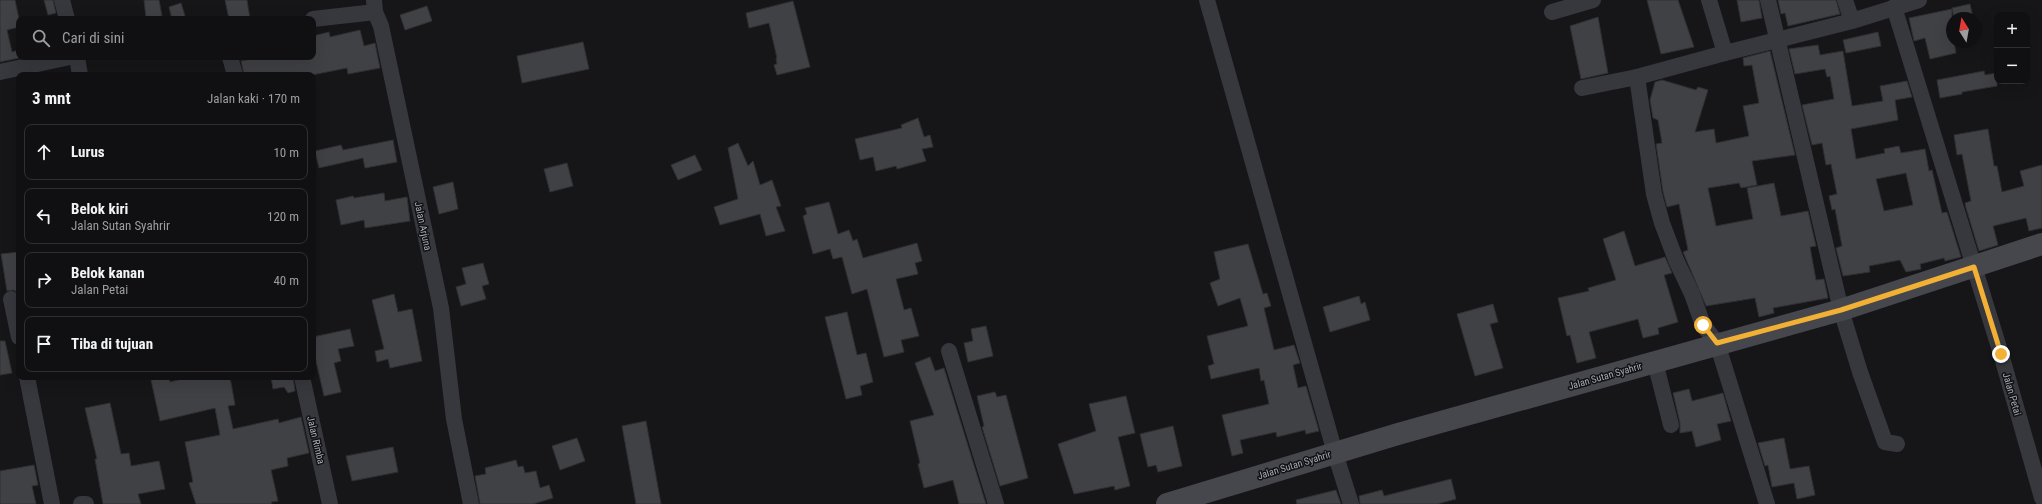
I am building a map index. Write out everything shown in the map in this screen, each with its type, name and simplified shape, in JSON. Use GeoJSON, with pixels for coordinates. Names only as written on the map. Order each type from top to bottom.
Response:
{"type":"FeatureCollection","features":[{"type":"Feature","properties":{"kind":"street"},"geometry":{"type":"LineString","coordinates":[[62,0],[66,16]]}},
{"type":"Feature","properties":{"kind":"street"},"geometry":{"type":"LineString","coordinates":[[1207,0],[1335,453],[1351,504]]}},
{"type":"Feature","properties":{"kind":"street"},"geometry":{"type":"LineString","coordinates":[[1552,12],[1593,0]]}},
{"type":"Feature","properties":{"kind":"street"},"geometry":{"type":"LineString","coordinates":[[1709,0],[1725,53]]}},
{"type":"Feature","properties":{"kind":"street"},"geometry":{"type":"LineString","coordinates":[[1768,0],[1841,310],[1860,372],[1885,442],[1897,444]]}},
{"type":"Feature","properties":{"kind":"street"},"geometry":{"type":"LineString","coordinates":[[1845,0],[1852,21]]}},
{"type":"Feature","properties":{"kind":"street"},"geometry":{"type":"LineString","coordinates":[[1582,88],[1638,77],[1778,39],[1852,21],[1919,0]]}},
{"type":"Feature","properties":{"kind":"street","name":"Jalan Arjuna"},"geometry":{"type":"LineString","coordinates":[[316,18],[375,6],[381,26],[441,308],[454,419],[471,504]]}},
{"type":"Feature","properties":{"kind":"street","name":"Jalan Petai"},"geometry":{"type":"LineString","coordinates":[[1894,7],[2001,354],[2042,498]]}},
{"type":"Feature","properties":{"kind":"street"},"geometry":{"type":"LineString","coordinates":[[0,72],[56,60]]}},
{"type":"Feature","properties":{"kind":"street"},"geometry":{"type":"LineString","coordinates":[[77,60],[79,72]]}},
{"type":"Feature","properties":{"kind":"street"},"geometry":{"type":"LineString","coordinates":[[231,60],[234,72]]}},
{"type":"Feature","properties":{"kind":"street"},"geometry":{"type":"LineString","coordinates":[[1638,77],[1654,194],[1662,223],[1676,260],[1692,294],[1703,325],[1717,343],[1767,504]]}},
{"type":"Feature","properties":{"kind":"street","name":"Jalan Sutan Syahrir"},"geometry":{"type":"LineString","coordinates":[[1168,504],[1335,453],[1717,343],[1841,310],[2042,244]]}},
{"type":"Feature","properties":{"kind":"street"},"geometry":{"type":"LineString","coordinates":[[10,300],[16,325]]}},
{"type":"Feature","properties":{"kind":"street"},"geometry":{"type":"LineString","coordinates":[[948,351],[996,504]]}},
{"type":"Feature","properties":{"kind":"street"},"geometry":{"type":"LineString","coordinates":[[1655,362],[1671,425]]}},
{"type":"Feature","properties":{"kind":"street"},"geometry":{"type":"LineString","coordinates":[[28,380],[52,504]]}},
{"type":"Feature","properties":{"kind":"street","name":"Jalan Rimba"},"geometry":{"type":"LineString","coordinates":[[303,380],[330,504]]}},
{"type":"Feature","properties":{"kind":"building"},"geometry":{"type":"Polygon","coordinates":[[[0,0],[15,0],[18,16],[16,16],[16,28],[7,30],[12,52],[16,51],[16,59],[0,62],[0,0]]]}},
{"type":"Feature","properties":{"kind":"building"},"geometry":{"type":"Polygon","coordinates":[[[44,0],[53,0],[56,13],[48,15],[44,0]]]}},
{"type":"Feature","properties":{"kind":"building"},"geometry":{"type":"Polygon","coordinates":[[[144,0],[159,0],[162,16],[146,16],[144,0]]]}},
{"type":"Feature","properties":{"kind":"building"},"geometry":{"type":"Polygon","coordinates":[[[225,0],[247,0],[250,16],[228,16],[225,0]]]}},
{"type":"Feature","properties":{"kind":"building"},"geometry":{"type":"Polygon","coordinates":[[[1647,0],[1678,0],[1694,47],[1661,54],[1647,0]]]}},
{"type":"Feature","properties":{"kind":"building"},"geometry":{"type":"Polygon","coordinates":[[[1737,0],[1759,0],[1762,18],[1741,22],[1737,0]]]}},
{"type":"Feature","properties":{"kind":"building"},"geometry":{"type":"Polygon","coordinates":[[[1778,0],[1836,0],[1840,14],[1788,26],[1785,13],[1781,14],[1778,0]]]}},
{"type":"Feature","properties":{"kind":"building"},"geometry":{"type":"Polygon","coordinates":[[[793,1],[810,67],[777,75],[774,65],[777,64],[777,58],[769,23],[749,28],[746,13],[793,1]]]}},
{"type":"Feature","properties":{"kind":"building"},"geometry":{"type":"Polygon","coordinates":[[[181,3],[185,16],[171,16],[169,7],[181,3]]]}},
{"type":"Feature","properties":{"kind":"building"},"geometry":{"type":"Polygon","coordinates":[[[1970,4],[1972,12],[1953,12],[1952,8],[1970,4]]]}},
{"type":"Feature","properties":{"kind":"building"},"geometry":{"type":"Polygon","coordinates":[[[427,6],[432,21],[405,30],[400,15],[427,6]]]}},
{"type":"Feature","properties":{"kind":"building"},"geometry":{"type":"Polygon","coordinates":[[[1952,9],[1952,12],[1946,12],[1946,48],[1955,48],[1956,53],[1930,59],[1925,38],[1914,41],[1909,18],[1952,9]]]}},
{"type":"Feature","properties":{"kind":"building"},"geometry":{"type":"Polygon","coordinates":[[[1598,17],[1608,73],[1581,79],[1570,26],[1598,17]]]}},
{"type":"Feature","properties":{"kind":"building"},"geometry":{"type":"Polygon","coordinates":[[[360,30],[364,46],[375,43],[380,68],[348,74],[347,68],[316,74],[316,72],[243,72],[241,61],[246,60],[316,60],[316,35],[329,32],[330,37],[360,30]]]}},
{"type":"Feature","properties":{"kind":"building"},"geometry":{"type":"Polygon","coordinates":[[[1878,32],[1881,46],[1846,53],[1843,40],[1878,32]]]}},
{"type":"Feature","properties":{"kind":"building"},"geometry":{"type":"Polygon","coordinates":[[[583,42],[589,69],[522,83],[517,56],[583,42]]]}},
{"type":"Feature","properties":{"kind":"building"},"geometry":{"type":"Polygon","coordinates":[[[1818,45],[1820,55],[1843,51],[1852,106],[1883,101],[1880,86],[1907,81],[1912,97],[1895,100],[1898,120],[1851,129],[1856,159],[1885,153],[1884,149],[1899,146],[1901,153],[1925,149],[1929,171],[1932,170],[1942,213],[1947,212],[1961,257],[1945,261],[1944,258],[1920,264],[1921,269],[1906,272],[1900,260],[1869,266],[1870,272],[1843,276],[1836,248],[1842,246],[1835,209],[1832,210],[1829,196],[1837,194],[1831,164],[1826,165],[1822,143],[1812,145],[1802,105],[1834,99],[1830,76],[1827,77],[1825,69],[1795,74],[1789,49],[1818,45]],[[1906,173],[1876,179],[1884,211],[1913,205],[1906,173]]]}},
{"type":"Feature","properties":{"kind":"building"},"geometry":{"type":"Polygon","coordinates":[[[1770,51],[1795,155],[1752,161],[1757,185],[1741,188],[1739,183],[1708,188],[1716,226],[1753,219],[1747,188],[1774,183],[1781,216],[1808,211],[1816,246],[1810,247],[1816,280],[1824,279],[1828,298],[1773,308],[1774,313],[1759,317],[1755,298],[1706,306],[1683,252],[1688,250],[1679,204],[1667,207],[1663,192],[1656,144],[1662,143],[1658,120],[1653,118],[1650,100],[1655,82],[1662,80],[1696,90],[1698,87],[1708,90],[1695,132],[1714,129],[1716,143],[1749,136],[1743,106],[1759,103],[1752,65],[1744,66],[1743,58],[1770,51]]]}},
{"type":"Feature","properties":{"kind":"building"},"geometry":{"type":"Polygon","coordinates":[[[1984,71],[1985,75],[1994,74],[1994,84],[1997,84],[1997,86],[1962,92],[1962,94],[1940,98],[1937,80],[1984,71]]]}},
{"type":"Feature","properties":{"kind":"building"},"geometry":{"type":"Polygon","coordinates":[[[918,118],[924,137],[930,135],[933,147],[922,149],[926,161],[897,169],[896,166],[876,171],[873,157],[860,160],[855,139],[902,128],[901,125],[918,118]]]}},
{"type":"Feature","properties":{"kind":"building"},"geometry":{"type":"Polygon","coordinates":[[[1988,129],[1994,166],[1997,166],[2002,192],[2024,186],[2020,171],[2042,165],[2042,228],[2029,231],[2026,218],[1993,226],[1998,245],[1979,251],[1965,203],[1971,201],[1962,154],[1957,155],[1954,135],[1988,129]]]}},
{"type":"Feature","properties":{"kind":"building"},"geometry":{"type":"Polygon","coordinates":[[[393,140],[397,162],[365,168],[363,158],[319,168],[316,151],[341,145],[343,150],[393,140]]]}},
{"type":"Feature","properties":{"kind":"building"},"geometry":{"type":"Polygon","coordinates":[[[738,143],[748,166],[753,161],[760,185],[772,180],[781,206],[776,207],[785,231],[766,236],[760,214],[720,225],[714,207],[738,199],[728,148],[738,143]]]}},
{"type":"Feature","properties":{"kind":"building"},"geometry":{"type":"Polygon","coordinates":[[[695,155],[702,170],[678,180],[671,165],[695,155]]]}},
{"type":"Feature","properties":{"kind":"building"},"geometry":{"type":"Polygon","coordinates":[[[567,163],[573,186],[550,192],[544,169],[567,163]]]}},
{"type":"Feature","properties":{"kind":"building"},"geometry":{"type":"Polygon","coordinates":[[[453,182],[458,209],[439,214],[433,187],[453,182]]]}},
{"type":"Feature","properties":{"kind":"building"},"geometry":{"type":"Polygon","coordinates":[[[384,193],[385,201],[407,197],[410,221],[365,228],[364,220],[341,225],[336,200],[353,196],[354,198],[384,193]]]}},
{"type":"Feature","properties":{"kind":"building"},"geometry":{"type":"Polygon","coordinates":[[[829,202],[838,234],[849,230],[853,241],[857,239],[863,258],[917,243],[922,261],[915,263],[918,274],[896,279],[904,310],[911,308],[919,336],[901,340],[904,352],[884,357],[867,289],[852,294],[842,257],[833,259],[830,249],[813,254],[803,216],[807,214],[805,208],[829,202]]]}},
{"type":"Feature","properties":{"kind":"building"},"geometry":{"type":"Polygon","coordinates":[[[1624,231],[1635,266],[1665,257],[1672,273],[1664,275],[1678,322],[1658,328],[1659,334],[1643,338],[1638,319],[1589,332],[1596,358],[1577,363],[1570,335],[1567,336],[1558,298],[1589,291],[1588,288],[1616,280],[1603,239],[1624,231]]]}},
{"type":"Feature","properties":{"kind":"building"},"geometry":{"type":"Polygon","coordinates":[[[1248,244],[1263,294],[1267,293],[1271,306],[1264,308],[1274,350],[1294,345],[1300,363],[1293,365],[1298,388],[1306,386],[1319,431],[1306,434],[1305,430],[1277,437],[1276,432],[1240,440],[1243,453],[1232,456],[1222,415],[1269,404],[1264,380],[1261,381],[1259,368],[1211,379],[1208,366],[1214,364],[1207,336],[1248,326],[1240,298],[1218,306],[1210,283],[1220,279],[1214,252],[1248,244]]]}},
{"type":"Feature","properties":{"kind":"building"},"geometry":{"type":"Polygon","coordinates":[[[16,252],[16,292],[14,290],[7,291],[1,254],[16,252]]]}},
{"type":"Feature","properties":{"kind":"building"},"geometry":{"type":"Polygon","coordinates":[[[483,263],[489,284],[482,286],[486,299],[461,306],[456,287],[466,284],[462,268],[483,263]]]}},
{"type":"Feature","properties":{"kind":"building"},"geometry":{"type":"Polygon","coordinates":[[[394,294],[398,312],[412,309],[422,361],[390,368],[388,359],[377,362],[375,351],[384,349],[372,300],[394,294]]]}},
{"type":"Feature","properties":{"kind":"building"},"geometry":{"type":"Polygon","coordinates":[[[1359,296],[1361,304],[1365,302],[1370,320],[1330,332],[1323,307],[1359,296]]]}},
{"type":"Feature","properties":{"kind":"building"},"geometry":{"type":"Polygon","coordinates":[[[1493,304],[1498,322],[1490,324],[1503,368],[1475,376],[1457,314],[1493,304]]]}},
{"type":"Feature","properties":{"kind":"building"},"geometry":{"type":"Polygon","coordinates":[[[847,312],[857,355],[866,353],[873,382],[860,386],[862,395],[846,399],[825,317],[847,312]]]}},
{"type":"Feature","properties":{"kind":"building"},"geometry":{"type":"Polygon","coordinates":[[[986,326],[993,356],[968,362],[964,343],[973,341],[971,329],[986,326]]]}},
{"type":"Feature","properties":{"kind":"building"},"geometry":{"type":"Polygon","coordinates":[[[350,329],[354,346],[338,349],[341,361],[334,363],[341,392],[324,396],[316,361],[316,336],[350,329]]]}},
{"type":"Feature","properties":{"kind":"building"},"geometry":{"type":"Polygon","coordinates":[[[0,341],[5,341],[12,373],[0,375],[0,341]]]}},
{"type":"Feature","properties":{"kind":"building"},"geometry":{"type":"Polygon","coordinates":[[[930,357],[935,371],[944,368],[986,504],[959,504],[953,480],[924,488],[910,421],[934,415],[915,363],[930,357]]]}},
{"type":"Feature","properties":{"kind":"building"},"geometry":{"type":"Polygon","coordinates":[[[151,380],[170,380],[170,382],[178,380],[231,380],[235,405],[228,406],[233,429],[278,419],[279,423],[301,417],[309,453],[287,458],[288,466],[271,470],[278,501],[271,502],[272,504],[196,504],[189,483],[193,482],[185,442],[220,435],[215,408],[160,421],[151,380]]]}},
{"type":"Feature","properties":{"kind":"building"},"geometry":{"type":"Polygon","coordinates":[[[272,380],[293,380],[295,391],[288,393],[284,387],[273,389],[272,380]]]}},
{"type":"Feature","properties":{"kind":"building"},"geometry":{"type":"Polygon","coordinates":[[[1689,389],[1692,401],[1723,393],[1731,421],[1717,424],[1721,440],[1696,447],[1692,431],[1680,433],[1680,423],[1673,393],[1689,389]]]}},
{"type":"Feature","properties":{"kind":"building"},"geometry":{"type":"Polygon","coordinates":[[[995,392],[997,397],[1006,395],[1028,478],[1000,486],[982,427],[984,426],[977,396],[995,392]]]}},
{"type":"Feature","properties":{"kind":"building"},"geometry":{"type":"Polygon","coordinates":[[[1126,396],[1135,433],[1118,437],[1130,486],[1115,490],[1114,486],[1074,494],[1058,444],[1096,431],[1089,404],[1126,396]]]}},
{"type":"Feature","properties":{"kind":"building"},"geometry":{"type":"Polygon","coordinates":[[[110,403],[121,454],[129,453],[131,466],[159,461],[165,489],[138,494],[141,504],[103,504],[95,459],[97,459],[85,408],[110,403]]]}},
{"type":"Feature","properties":{"kind":"building"},"geometry":{"type":"Polygon","coordinates":[[[646,421],[661,504],[636,504],[622,426],[646,421]]]}},
{"type":"Feature","properties":{"kind":"building"},"geometry":{"type":"Polygon","coordinates":[[[1173,426],[1182,466],[1158,472],[1156,465],[1148,467],[1140,434],[1173,426]]]}},
{"type":"Feature","properties":{"kind":"building"},"geometry":{"type":"Polygon","coordinates":[[[577,438],[585,461],[560,470],[552,446],[577,438]]]}},
{"type":"Feature","properties":{"kind":"building"},"geometry":{"type":"Polygon","coordinates":[[[1784,438],[1790,469],[1809,466],[1815,495],[1797,499],[1794,483],[1772,487],[1768,465],[1765,466],[1758,443],[1784,438]]]}},
{"type":"Feature","properties":{"kind":"building"},"geometry":{"type":"Polygon","coordinates":[[[393,447],[398,472],[352,481],[346,456],[393,447]]]}},
{"type":"Feature","properties":{"kind":"building"},"geometry":{"type":"Polygon","coordinates":[[[516,460],[518,467],[523,466],[525,473],[536,471],[540,488],[549,485],[553,498],[533,504],[480,504],[475,476],[486,474],[485,468],[516,460]]]}},
{"type":"Feature","properties":{"kind":"building"},"geometry":{"type":"Polygon","coordinates":[[[34,465],[38,485],[32,486],[36,504],[0,504],[0,471],[34,465]]]}},
{"type":"Feature","properties":{"kind":"building"},"geometry":{"type":"Polygon","coordinates":[[[1451,479],[1456,499],[1437,504],[1360,504],[1359,496],[1382,490],[1384,496],[1451,479]]]}},
{"type":"Feature","properties":{"kind":"building"},"geometry":{"type":"Polygon","coordinates":[[[1336,490],[1341,504],[1297,504],[1296,500],[1336,490]]]}},
{"type":"Feature","properties":{"kind":"route"},"geometry":{"type":"LineString","coordinates":[[1703,325],[1717,343],[1841,310],[1974,267],[2001,354]]}}]}
